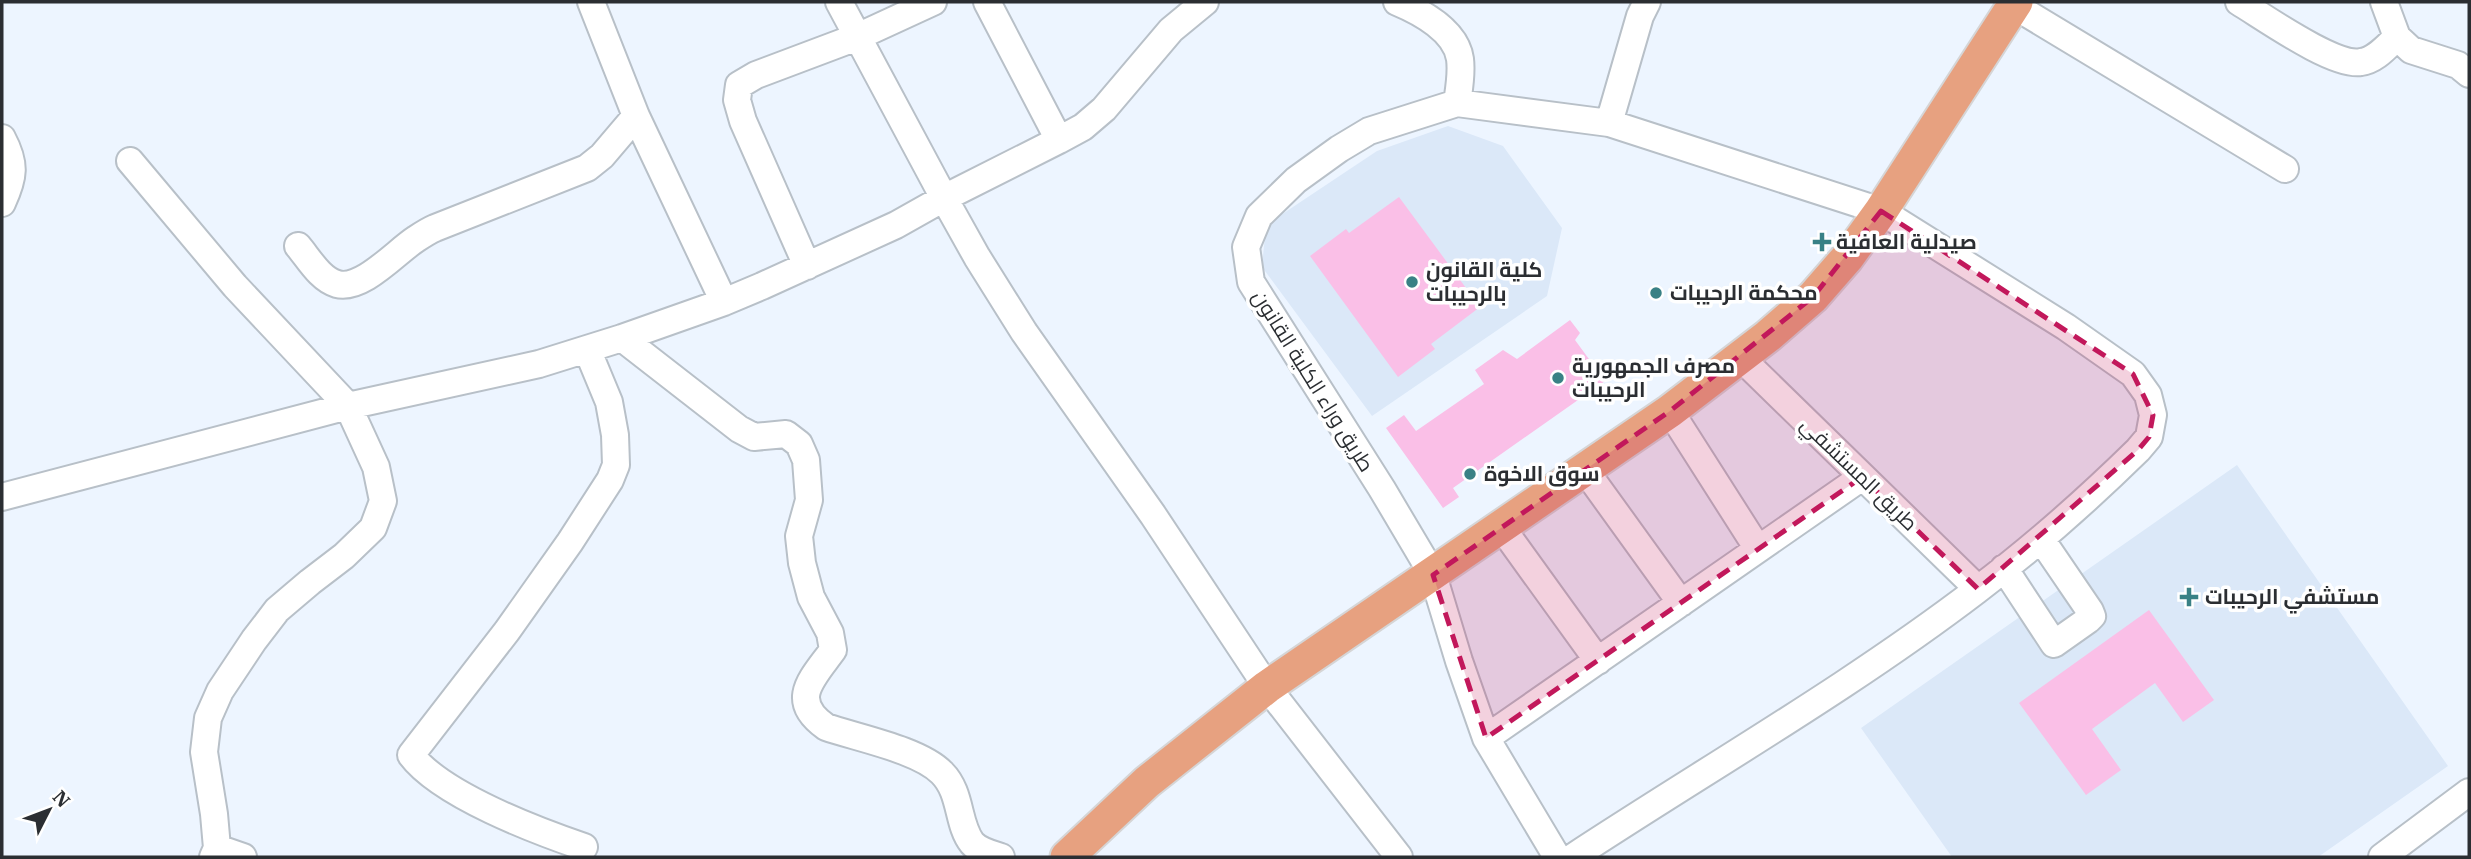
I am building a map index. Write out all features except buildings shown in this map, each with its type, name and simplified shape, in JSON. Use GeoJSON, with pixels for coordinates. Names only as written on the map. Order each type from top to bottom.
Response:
{"type":"FeatureCollection","features":[{"type":"Feature","properties":{"kind":"main road"},"geometry":{"type":"LineString","coordinates":[[1067,857],[1147,782],[1267,687],[1670,411],[1741,358],[1813,297],[1847,258],[1881,211],[2013,3]]}},
{"type":"Feature","properties":{"kind":"street"},"geometry":{"type":"LineString","coordinates":[[592,2],[636,116],[724,302]]}},
{"type":"Feature","properties":{"kind":"street"},"geometry":{"type":"LineString","coordinates":[[839,2],[944,198],[1024,332],[1153,515],[1267,687],[1399,857]]}},
{"type":"Feature","properties":{"kind":"street"},"geometry":{"type":"LineString","coordinates":[[807,265],[743,121],[737,100],[739,85],[756,75],[857,37],[933,2]]}},
{"type":"Feature","properties":{"kind":"street"},"geometry":{"type":"LineString","coordinates":[[987,2],[1059,140]]}},
{"type":"Feature","properties":{"kind":"street"},"geometry":{"type":"LineString","coordinates":[[2,497],[348,406],[538,364],[724,302],[896,225],[1083,127],[1104,109],[1171,30],[1205,2]]}},
{"type":"Feature","properties":{"kind":"street"},"geometry":{"type":"LineString","coordinates":[[1397,2],[1446,31],[1460,56],[1457,103]]}},
{"type":"Feature","properties":{"kind":"street"},"geometry":{"type":"LineString","coordinates":[[1609,123],[1640,16],[1647,2]]}},
{"type":"Feature","properties":{"kind":"street"},"geometry":{"type":"LineString","coordinates":[[2239,2],[2304,41],[2351,63],[2372,58],[2397,37]]}},
{"type":"Feature","properties":{"kind":"street"},"geometry":{"type":"LineString","coordinates":[[2384,2],[2397,37],[2411,50],[2458,65],[2469,74]]}},
{"type":"Feature","properties":{"kind":"street"},"geometry":{"type":"LineString","coordinates":[[2013,3],[2285,169]]}},
{"type":"Feature","properties":{"kind":"street","name":"طريق وراء الكلية القانون"},"geometry":{"type":"LineString","coordinates":[[1557,857],[1486,738],[1472,704],[1433,575],[1251,282],[1246,247],[1259,216],[1296,180],[1339,149],[1369,131],[1457,103],[1609,123],[1881,211],[2066,327],[2133,374],[2148,395],[2153,415],[2149,437],[2098,489],[1978,589],[1842,683],[1573,857]]}},
{"type":"Feature","properties":{"kind":"street"},"geometry":{"type":"LineString","coordinates":[[299,246],[324,278],[339,285],[350,284],[386,264],[415,239],[435,228],[587,168],[602,156],[636,116]]}},
{"type":"Feature","properties":{"kind":"street"},"geometry":{"type":"LineString","coordinates":[[2,138],[13,167],[10,185],[2,203]]}},
{"type":"Feature","properties":{"kind":"street"},"geometry":{"type":"LineString","coordinates":[[130,161],[234,286],[348,406],[376,467],[383,501],[373,528],[344,556],[277,610],[220,691],[208,718],[204,752],[214,814],[215,852],[243,857]]}},
{"type":"Feature","properties":{"kind":"street"},"geometry":{"type":"LineString","coordinates":[[622,338],[739,429],[754,437],[786,434],[799,444],[806,460],[809,482],[808,500],[799,536],[802,563],[811,597],[830,633],[833,650],[813,675],[806,689],[807,707],[813,718],[826,727],[918,757],[942,772],[952,786],[972,844],[984,852],[1001,857]]}},
{"type":"Feature","properties":{"kind":"street"},"geometry":{"type":"LineString","coordinates":[[584,847],[537,831],[465,796],[435,776],[411,755],[507,631],[610,480],[616,465],[615,435],[609,402],[587,349]]}},
{"type":"Feature","properties":{"kind":"street","name":"طريق المستشفي"},"geometry":{"type":"LineString","coordinates":[[1741,358],[1978,589]]}},
{"type":"Feature","properties":{"kind":"street"},"geometry":{"type":"LineString","coordinates":[[1670,411],[1758,549]]}},
{"type":"Feature","properties":{"kind":"street"},"geometry":{"type":"LineString","coordinates":[[1585,470],[1681,603]]}},
{"type":"Feature","properties":{"kind":"street"},"geometry":{"type":"LineString","coordinates":[[1486,738],[1862,477]]}},
{"type":"Feature","properties":{"kind":"street"},"geometry":{"type":"LineString","coordinates":[[1502,528],[1598,661]]}},
{"type":"Feature","properties":{"kind":"street"},"geometry":{"type":"LineString","coordinates":[[2004,568],[2053,644],[2088,620],[2092,616],[2090,611],[2041,539]]}},
{"type":"Feature","properties":{"kind":"street"},"geometry":{"type":"LineString","coordinates":[[2382,857],[2469,792]]}},
{"type":"Feature","properties":{"kind":"highlighted area"},"geometry":{"type":"Polygon","coordinates":[[[1881,211],[2133,374],[2153,415],[2149,437],[2138,450],[1978,589],[1862,477],[1486,738],[1433,575],[1670,411],[1813,297],[1881,211]]]}},
{"type":"Feature","properties":{"kind":"shaded area","name":"كلية القانون بالرحيبات"},"geometry":{"type":"Polygon","coordinates":[[[1448,126],[1503,146],[1562,228],[1547,296],[1372,416],[1262,267],[1266,225],[1377,151],[1448,126]]]}},
{"type":"Feature","properties":{"kind":"shaded area","name":"مستشفي الرحيبات"},"geometry":{"type":"Polygon","coordinates":[[[2237,465],[2448,766],[2318,857],[1952,857],[1861,728],[2237,465]]]}},
{"type":"Feature","properties":{"kind":"place","name":"صيدلية العافية"},"geometry":{"type":"Point","coordinates":[1822,242]}},
{"type":"Feature","properties":{"kind":"place","name":"كلية القانون بالرحيبات"},"geometry":{"type":"Point","coordinates":[1412,282]}},
{"type":"Feature","properties":{"kind":"place","name":"محكمة الرحيبات"},"geometry":{"type":"Point","coordinates":[1656,293]}},
{"type":"Feature","properties":{"kind":"place","name":"مصرف الجمهورية الرحيبات"},"geometry":{"type":"Point","coordinates":[1558,378]}},
{"type":"Feature","properties":{"kind":"place","name":"سوق الاخوة"},"geometry":{"type":"Point","coordinates":[1470,474]}},
{"type":"Feature","properties":{"kind":"place","name":"مستشفي الرحيبات"},"geometry":{"type":"Point","coordinates":[2189,597]}}]}
